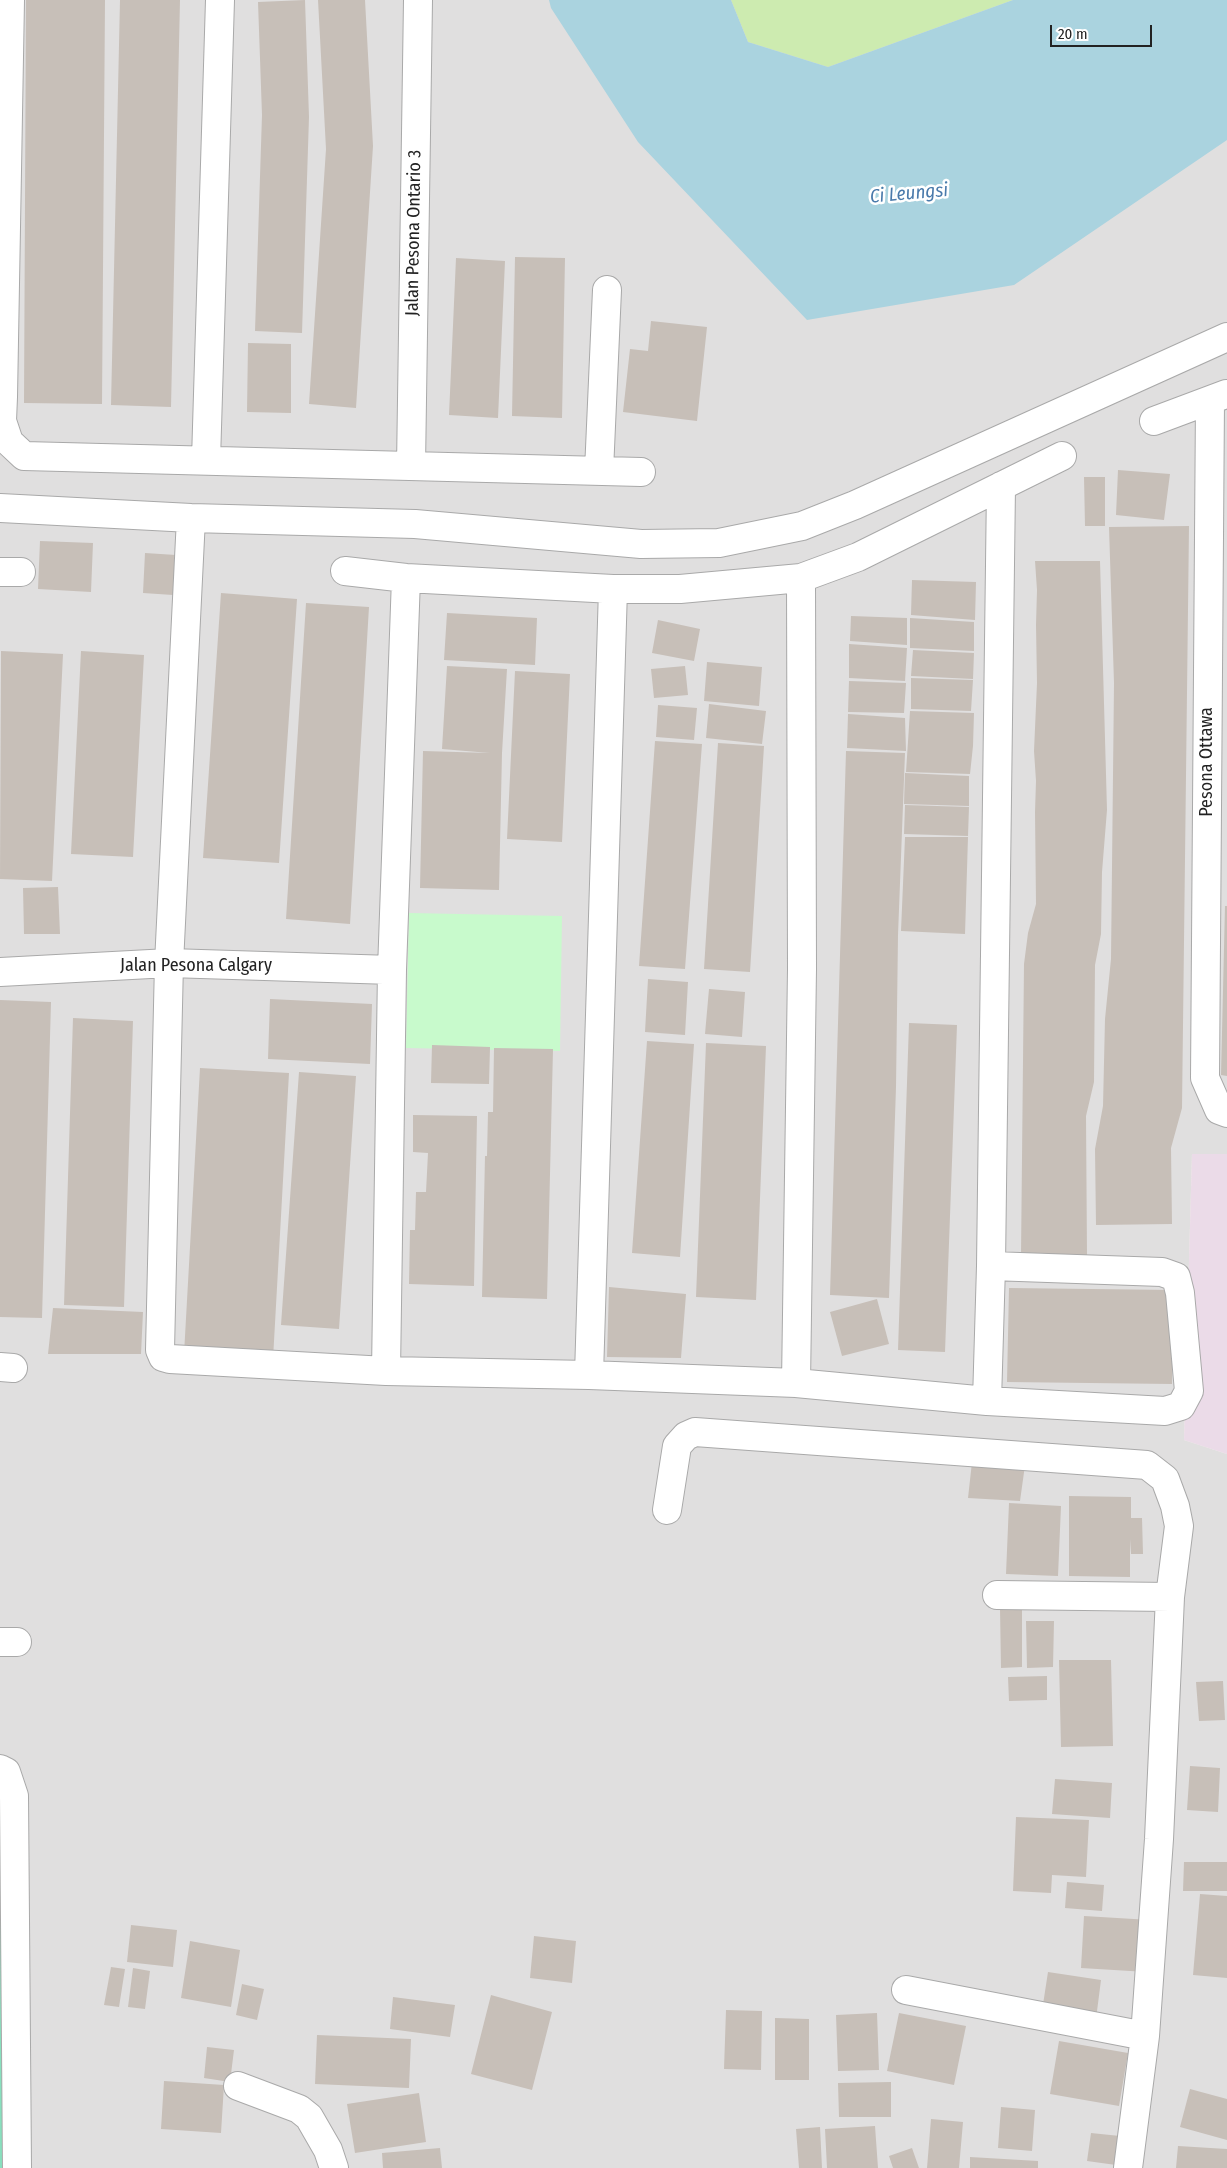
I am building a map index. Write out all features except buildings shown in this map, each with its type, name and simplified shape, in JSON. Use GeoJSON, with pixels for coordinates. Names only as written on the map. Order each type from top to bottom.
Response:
{"type":"FeatureCollection","features":[{"type":"Feature","properties":{"kind":"street"},"geometry":{"type":"LineString","coordinates":[[10,0],[1,397],[2,421],[9,442],[24,456],[641,472]]}},
{"type":"Feature","properties":{"kind":"street"},"geometry":{"type":"LineString","coordinates":[[206,460],[220,0]]}},
{"type":"Feature","properties":{"kind":"street","name":"Jalan Pesona Ontario 3"},"geometry":{"type":"LineString","coordinates":[[411,466],[418,0]]}},
{"type":"Feature","properties":{"kind":"street"},"geometry":{"type":"LineString","coordinates":[[599,471],[608,290]]}},
{"type":"Feature","properties":{"kind":"street"},"geometry":{"type":"LineString","coordinates":[[0,508],[191,518],[415,524],[641,544],[719,543],[802,526],[856,505],[1227,337]]}},
{"type":"Feature","properties":{"kind":"street"},"geometry":{"type":"LineString","coordinates":[[1154,421],[1219,398]]}},
{"type":"Feature","properties":{"kind":"street","name":"Pesona Ottawa"},"geometry":{"type":"LineString","coordinates":[[1219,398],[1205,1078],[1219,1110],[1227,1114]]}},
{"type":"Feature","properties":{"kind":"street"},"geometry":{"type":"LineString","coordinates":[[345,571],[406,578],[613,589],[680,589],[801,578],[858,557],[1062,456]]}},
{"type":"Feature","properties":{"kind":"street"},"geometry":{"type":"LineString","coordinates":[[987,1401],[991,1266],[1001,486]]}},
{"type":"Feature","properties":{"kind":"street"},"geometry":{"type":"LineString","coordinates":[[191,518],[169,963],[160,1350],[163,1357],[170,1360],[386,1371],[589,1375],[796,1383],[987,1401],[1165,1411],[1181,1406],[1189,1392],[1180,1293],[1176,1277],[1162,1272],[991,1266]]}},
{"type":"Feature","properties":{"kind":"street"},"geometry":{"type":"LineString","coordinates":[[386,1371],[392,970],[406,578]]}},
{"type":"Feature","properties":{"kind":"street"},"geometry":{"type":"LineString","coordinates":[[796,1383],[802,969],[801,578]]}},
{"type":"Feature","properties":{"kind":"street"},"geometry":{"type":"LineString","coordinates":[[589,1375],[613,589]]}},
{"type":"Feature","properties":{"kind":"street","name":"Jalan Pesona Calgary"},"geometry":{"type":"LineString","coordinates":[[0,972],[169,963],[392,970]]}},
{"type":"Feature","properties":{"kind":"street"},"geometry":{"type":"LineString","coordinates":[[667,1510],[677,1446],[686,1436],[695,1432],[1147,1465],[1165,1479],[1175,1506],[1179,1526],[1170,1597],[1159,1839],[1145,2036],[1128,2168]]}},
{"type":"Feature","properties":{"kind":"street"},"geometry":{"type":"LineString","coordinates":[[997,1595],[1170,1597]]}},
{"type":"Feature","properties":{"kind":"street"},"geometry":{"type":"LineString","coordinates":[[0,1768],[6,1772],[14,1796],[17,2168]]}},
{"type":"Feature","properties":{"kind":"street"},"geometry":{"type":"LineString","coordinates":[[906,1990],[1145,2036]]}},
{"type":"Feature","properties":{"kind":"street"},"geometry":{"type":"LineString","coordinates":[[238,2086],[290,2104],[309,2117],[328,2150],[334,2168]]}},
{"type":"Feature","properties":{"kind":"shaded area"},"geometry":{"type":"Polygon","coordinates":[[[0,0],[1227,0],[1227,1154],[1192,1154],[1184,1440],[1227,1454],[1227,2168],[0,2168],[0,0]]]}},
{"type":"Feature","properties":{"kind":"shaded area"},"geometry":{"type":"Polygon","coordinates":[[[1192,1154],[1227,1154],[1227,1454],[1184,1440],[1192,1154]]]}},
{"type":"Feature","properties":{"kind":"green space"},"geometry":{"type":"Polygon","coordinates":[[[731,0],[1013,0],[828,67],[748,42],[731,0]]]}},
{"type":"Feature","properties":{"kind":"green space"},"geometry":{"type":"Polygon","coordinates":[[[409,913],[562,916],[560,1051],[406,1048],[409,913]]]}},
{"type":"Feature","properties":{"kind":"green space"},"geometry":{"type":"Polygon","coordinates":[[[0,1779],[4,1779],[2,2168],[0,2168],[0,1779]]]}},
{"type":"Feature","properties":{"kind":"water","name":"Ci Leungsi"},"geometry":{"type":"Polygon","coordinates":[[[549,0],[731,0],[748,42],[828,67],[1013,0],[1227,0],[1227,140],[1014,285],[807,320],[638,142],[551,8],[549,0]]]}}]}
